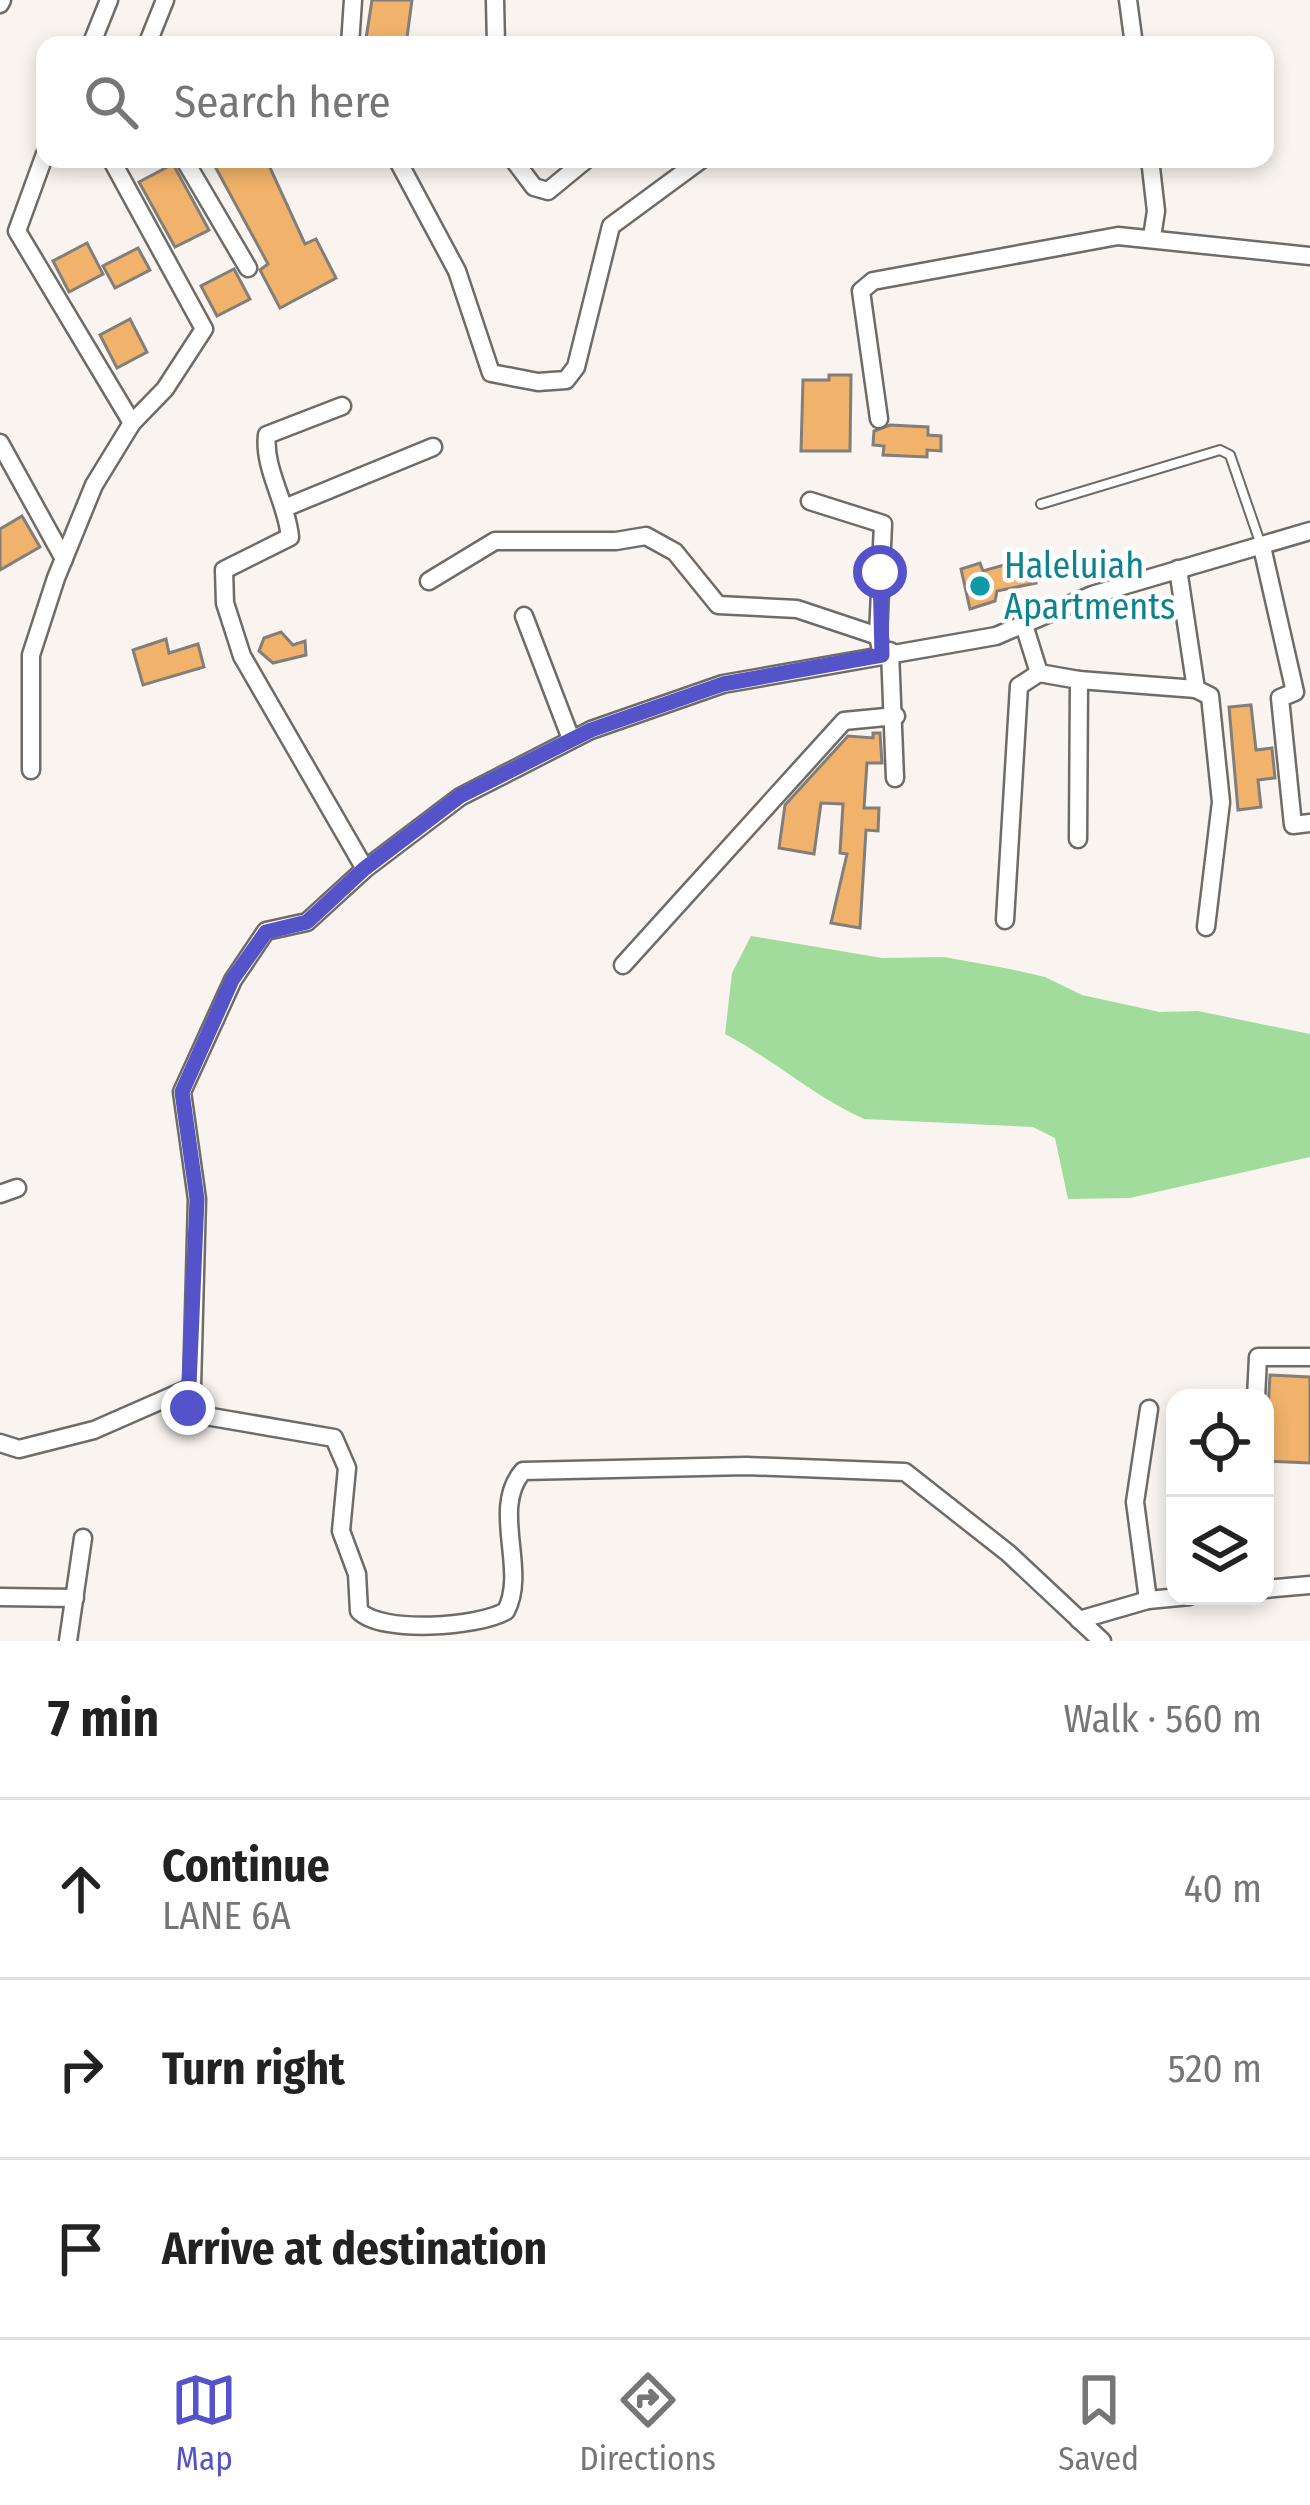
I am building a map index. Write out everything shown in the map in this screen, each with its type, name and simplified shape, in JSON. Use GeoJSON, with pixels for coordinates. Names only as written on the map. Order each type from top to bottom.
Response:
{"type":"FeatureCollection","features":[{"type":"Feature","properties":{"kind":"street"},"geometry":{"type":"LineString","coordinates":[[95,36],[109,0]]}},
{"type":"Feature","properties":{"kind":"street"},"geometry":{"type":"LineString","coordinates":[[151,36],[165,0]]}},
{"type":"Feature","properties":{"kind":"street"},"geometry":{"type":"LineString","coordinates":[[351,36],[353,0]]}},
{"type":"Feature","properties":{"kind":"street"},"geometry":{"type":"LineString","coordinates":[[495,0],[496,36]]}},
{"type":"Feature","properties":{"kind":"street"},"geometry":{"type":"LineString","coordinates":[[1128,0],[1129,36]]}},
{"type":"Feature","properties":{"kind":"street"},"geometry":{"type":"LineString","coordinates":[[40,168],[17,231],[132,422]]}},
{"type":"Feature","properties":{"kind":"street"},"geometry":{"type":"LineString","coordinates":[[32,770],[31,655],[64,559],[94,485],[132,422],[165,389],[204,328],[116,168]]}},
{"type":"Feature","properties":{"kind":"street"},"geometry":{"type":"LineString","coordinates":[[189,168],[248,268]]}},
{"type":"Feature","properties":{"kind":"street"},"geometry":{"type":"LineString","coordinates":[[402,168],[457,271],[490,374],[538,382],[566,380],[576,367],[611,226],[690,168]]}},
{"type":"Feature","properties":{"kind":"street"},"geometry":{"type":"LineString","coordinates":[[520,168],[534,187],[548,190],[576,168]]}},
{"type":"Feature","properties":{"kind":"street"},"geometry":{"type":"LineString","coordinates":[[1151,168],[1156,212],[1152,237]]}},
{"type":"Feature","properties":{"kind":"street"},"geometry":{"type":"LineString","coordinates":[[879,419],[861,291],[873,281],[1118,236],[1310,256]]}},
{"type":"Feature","properties":{"kind":"street"},"geometry":{"type":"LineString","coordinates":[[343,406],[267,435],[265,451],[287,506],[290,537],[224,570],[225,603],[242,656],[364,869]]}},
{"type":"Feature","properties":{"kind":"street"},"geometry":{"type":"LineString","coordinates":[[0,443],[64,559]]}},
{"type":"Feature","properties":{"kind":"street"},"geometry":{"type":"LineString","coordinates":[[287,506],[433,447]]}},
{"type":"Feature","properties":{"kind":"street"},"geometry":{"type":"LineString","coordinates":[[810,501],[883,524],[883,647],[896,716],[895,778]]}},
{"type":"Feature","properties":{"kind":"street"},"geometry":{"type":"LineString","coordinates":[[1102,1641],[1008,1552],[905,1472],[747,1466],[523,1471],[511,1488],[512,1590],[506,1611],[441,1624],[382,1624],[359,1611],[357,1574],[341,1531],[347,1468],[334,1438],[200,1415],[188,1408],[194,1375],[197,1199],[182,1092],[232,980],[266,932],[307,922],[364,869],[460,796],[571,740],[723,684],[883,647],[996,636],[1075,601],[1310,531]]}},
{"type":"Feature","properties":{"kind":"street"},"geometry":{"type":"LineString","coordinates":[[429,581],[495,541],[601,542],[646,536],[675,552],[718,605],[796,609],[883,647]]}},
{"type":"Feature","properties":{"kind":"street"},"geometry":{"type":"LineString","coordinates":[[1262,547],[1295,692],[1280,698],[1294,825],[1310,823]]}},
{"type":"Feature","properties":{"kind":"street"},"geometry":{"type":"LineString","coordinates":[[1178,569],[1196,689]]}},
{"type":"Feature","properties":{"kind":"street"},"geometry":{"type":"LineString","coordinates":[[524,616],[571,740]]}},
{"type":"Feature","properties":{"kind":"street"},"geometry":{"type":"LineString","coordinates":[[1024,625],[1040,673]]}},
{"type":"Feature","properties":{"kind":"street"},"geometry":{"type":"LineString","coordinates":[[1004,920],[1019,686],[1040,673],[1196,689],[1210,696],[1221,802],[1206,927]]}},
{"type":"Feature","properties":{"kind":"street"},"geometry":{"type":"LineString","coordinates":[[1078,839],[1079,680]]}},
{"type":"Feature","properties":{"kind":"street"},"geometry":{"type":"LineString","coordinates":[[623,965],[844,722],[896,716]]}},
{"type":"Feature","properties":{"kind":"street"},"geometry":{"type":"LineString","coordinates":[[1256,1389],[1258,1357],[1310,1357]]}},
{"type":"Feature","properties":{"kind":"street"},"geometry":{"type":"LineString","coordinates":[[0,1443],[19,1449],[94,1430],[148,1403],[187,1394]]}},
{"type":"Feature","properties":{"kind":"street"},"geometry":{"type":"LineString","coordinates":[[1148,1600],[1135,1502],[1149,1409]]}},
{"type":"Feature","properties":{"kind":"street"},"geometry":{"type":"LineString","coordinates":[[68,1641],[83,1538]]}},
{"type":"Feature","properties":{"kind":"street"},"geometry":{"type":"LineString","coordinates":[[1274,1588],[1310,1585]]}},
{"type":"Feature","properties":{"kind":"street"},"geometry":{"type":"LineString","coordinates":[[0,1597],[75,1598]]}},
{"type":"Feature","properties":{"kind":"street"},"geometry":{"type":"LineString","coordinates":[[1079,1620],[1166,1598]]}},
{"type":"Feature","properties":{"kind":"lane"},"geometry":{"type":"LineString","coordinates":[[1041,504],[1220,450],[1231,454],[1262,547]]}},
{"type":"Feature","properties":{"kind":"green space"},"geometry":{"type":"Polygon","coordinates":[[[751,936],[882,958],[944,957],[1045,977],[1082,995],[1160,1012],[1198,1011],[1310,1034],[1310,1157],[1130,1198],[1068,1199],[1055,1138],[1033,1127],[864,1119],[725,1034],[732,973],[751,936]]]}},
{"type":"Feature","properties":{"kind":"building"},"geometry":{"type":"Polygon","coordinates":[[[372,0],[412,0],[407,36],[366,36],[372,0]]]}},
{"type":"Feature","properties":{"kind":"building"},"geometry":{"type":"Polygon","coordinates":[[[175,168],[209,230],[175,247],[139,182],[175,168]]]}},
{"type":"Feature","properties":{"kind":"building"},"geometry":{"type":"Polygon","coordinates":[[[216,168],[270,168],[305,244],[316,239],[336,278],[280,308],[260,270],[268,264],[216,168]]]}},
{"type":"Feature","properties":{"kind":"building"},"geometry":{"type":"Polygon","coordinates":[[[87,243],[103,274],[69,292],[53,261],[87,243]]]}},
{"type":"Feature","properties":{"kind":"building"},"geometry":{"type":"Polygon","coordinates":[[[138,248],[150,270],[115,288],[103,266],[138,248]]]}},
{"type":"Feature","properties":{"kind":"building"},"geometry":{"type":"Polygon","coordinates":[[[234,269],[250,299],[217,316],[201,286],[234,269]]]}},
{"type":"Feature","properties":{"kind":"building"},"geometry":{"type":"Polygon","coordinates":[[[130,319],[147,352],[117,368],[100,335],[130,319]]]}},
{"type":"Feature","properties":{"kind":"building"},"geometry":{"type":"Polygon","coordinates":[[[829,375],[851,375],[850,451],[801,451],[803,380],[829,380],[829,375]]]}},
{"type":"Feature","properties":{"kind":"building"},"geometry":{"type":"Polygon","coordinates":[[[890,425],[928,427],[928,435],[941,436],[941,451],[927,450],[927,457],[883,455],[884,446],[873,445],[874,431],[890,425]]]}},
{"type":"Feature","properties":{"kind":"building"},"geometry":{"type":"Polygon","coordinates":[[[22,516],[40,547],[0,570],[0,529],[22,516]]]}},
{"type":"Feature","properties":{"kind":"building"},"geometry":{"type":"Polygon","coordinates":[[[1032,557],[1036,583],[997,591],[995,601],[970,609],[961,569],[980,563],[983,571],[1032,557]]]}},
{"type":"Feature","properties":{"kind":"building"},"geometry":{"type":"Polygon","coordinates":[[[281,632],[293,645],[305,641],[306,655],[273,663],[259,651],[264,638],[281,632]]]}},
{"type":"Feature","properties":{"kind":"building"},"geometry":{"type":"Polygon","coordinates":[[[166,639],[169,653],[198,644],[204,667],[143,685],[133,650],[166,639]]]}},
{"type":"Feature","properties":{"kind":"building"},"geometry":{"type":"Polygon","coordinates":[[[1251,705],[1256,750],[1272,748],[1275,778],[1258,780],[1261,807],[1238,810],[1229,707],[1251,705]]]}},
{"type":"Feature","properties":{"kind":"building"},"geometry":{"type":"Polygon","coordinates":[[[873,733],[880,733],[882,763],[867,763],[864,808],[879,808],[878,831],[866,830],[860,928],[831,923],[847,854],[840,853],[843,804],[821,803],[814,854],[779,848],[785,805],[848,736],[873,738],[873,733]]]}},
{"type":"Feature","properties":{"kind":"building"},"geometry":{"type":"Polygon","coordinates":[[[1270,1375],[1310,1377],[1310,1463],[1274,1461],[1274,1389],[1269,1389],[1270,1375]]]}},
{"type":"Feature","properties":{"kind":"place","name":"Haleluiah Apartments"},"geometry":{"type":"Point","coordinates":[980,586]}},
{"type":"Feature","properties":{"kind":"route"},"geometry":{"type":"LineString","coordinates":[[188,1408],[194,1375],[197,1199],[182,1092],[232,980],[266,932],[307,922],[364,869],[460,796],[591,730],[723,684],[882,655],[880,572]]}}]}
